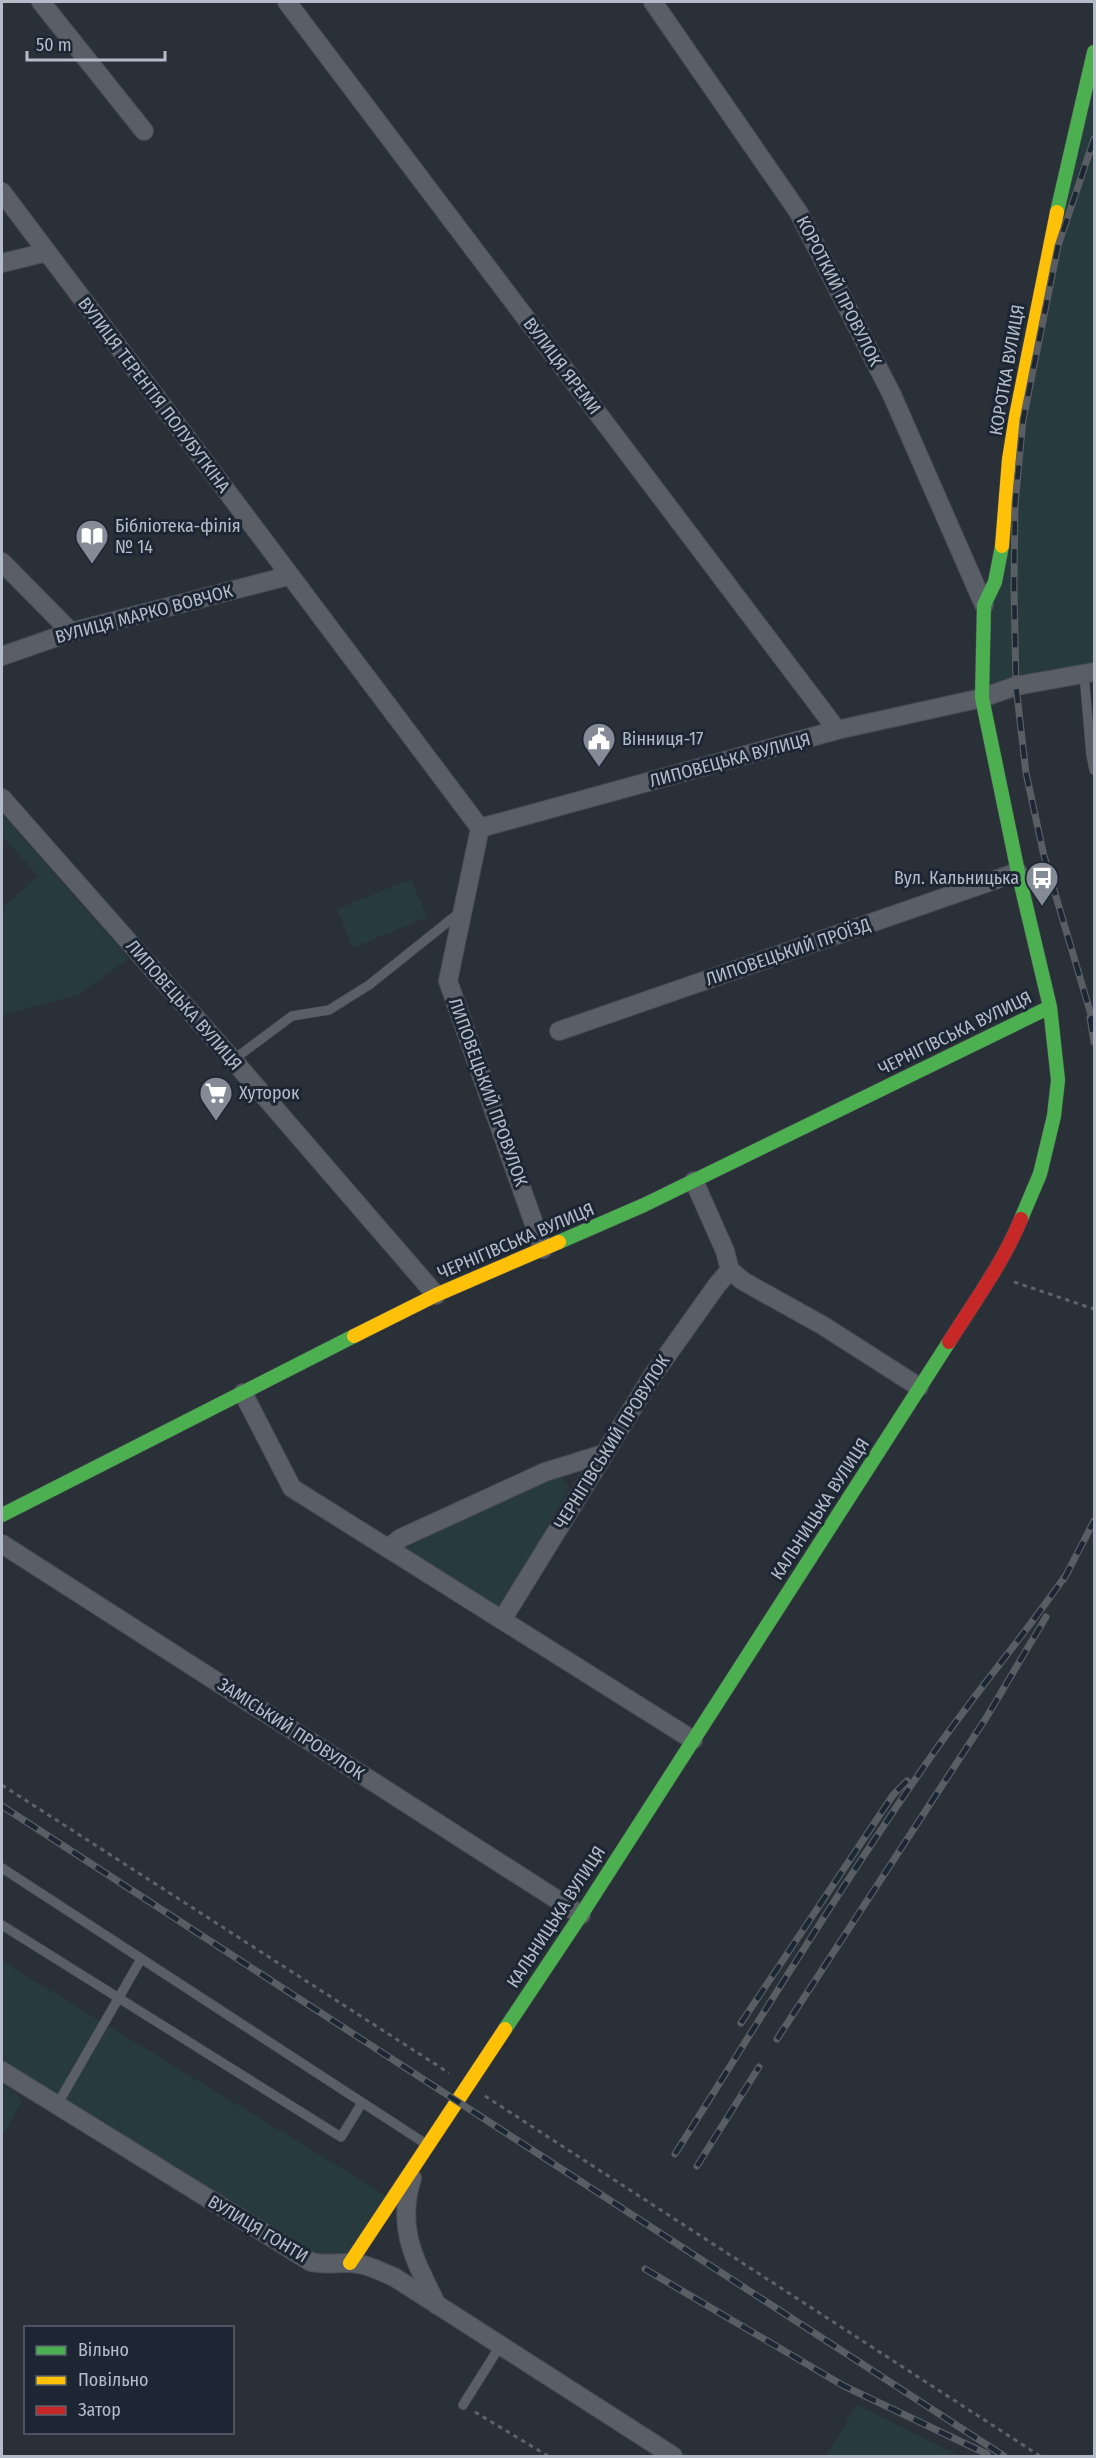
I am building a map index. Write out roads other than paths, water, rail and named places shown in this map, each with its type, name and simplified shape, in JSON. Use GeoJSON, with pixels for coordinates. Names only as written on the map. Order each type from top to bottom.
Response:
{"type":"FeatureCollection","features":[{"type":"Feature","properties":{"kind":"street"},"geometry":{"type":"LineString","coordinates":[[41,2],[144,131]]}},
{"type":"Feature","properties":{"kind":"street","name":"ВУЛИЦЯ ЯРЕМИ"},"geometry":{"type":"LineString","coordinates":[[287,2],[837,730]]}},
{"type":"Feature","properties":{"kind":"street","name":"КОРОТКИЙ ПРОВУЛОК"},"geometry":{"type":"LineString","coordinates":[[653,2],[800,213],[892,395],[984,605]]}},
{"type":"Feature","properties":{"kind":"street","name":"КОРОТКА ВУЛИЦЯ"},"geometry":{"type":"LineString","coordinates":[[982,698],[984,605],[995,582],[999,564],[1009,459],[1016,416],[1051,238],[1095,52]]}},
{"type":"Feature","properties":{"kind":"street","name":"ВУЛИЦЯ ТЕРЕНТІЯ ПОЛУБУТКІНА"},"geometry":{"type":"LineString","coordinates":[[2,192],[288,576],[480,828]]}},
{"type":"Feature","properties":{"kind":"street"},"geometry":{"type":"LineString","coordinates":[[2,262],[47,252]]}},
{"type":"Feature","properties":{"kind":"street"},"geometry":{"type":"LineString","coordinates":[[2,562],[71,632]]}},
{"type":"Feature","properties":{"kind":"street","name":"ВУЛИЦЯ МАРКО ВОВЧОК"},"geometry":{"type":"LineString","coordinates":[[2,656],[71,632],[288,576]]}},
{"type":"Feature","properties":{"kind":"street","name":"ЛИПОВЕЦЬКА ВУЛИЦЯ"},"geometry":{"type":"LineString","coordinates":[[480,828],[837,730],[982,698],[1016,686],[1090,673]]}},
{"type":"Feature","properties":{"kind":"street","name":"КАЛЬНИЦЬКА ВУЛИЦЯ"},"geometry":{"type":"LineString","coordinates":[[350,2263],[581,1915],[992,1275],[1023,1217],[1047,1151],[1058,1080],[1050,1007],[1018,872],[982,698]]}},
{"type":"Feature","properties":{"kind":"street","name":"ЛИПОВЕЦЬКА ВУЛИЦЯ"},"geometry":{"type":"LineString","coordinates":[[2,798],[436,1295]]}},
{"type":"Feature","properties":{"kind":"street","name":"ЛИПОВЕЦЬКИЙ ПРОВУЛОК"},"geometry":{"type":"LineString","coordinates":[[480,828],[448,981],[543,1249]]}},
{"type":"Feature","properties":{"kind":"street","name":"ЛИПОВЕЦЬКИЙ ПРОЇЗД"},"geometry":{"type":"LineString","coordinates":[[559,1031],[1018,872]]}},
{"type":"Feature","properties":{"kind":"street","name":"ЧЕРНІГІВСЬКА ВУЛИЦЯ"},"geometry":{"type":"LineString","coordinates":[[2,1515],[436,1295],[694,1181],[1050,1007]]}},
{"type":"Feature","properties":{"kind":"street"},"geometry":{"type":"LineString","coordinates":[[694,1181],[725,1251],[730,1270],[743,1281],[822,1325],[919,1387]]}},
{"type":"Feature","properties":{"kind":"street","name":"ЧЕРНІГІВСЬКИЙ ПРОВУЛОК"},"geometry":{"type":"LineString","coordinates":[[502,1620],[653,1375],[730,1270]]}},
{"type":"Feature","properties":{"kind":"street"},"geometry":{"type":"LineString","coordinates":[[243,1393],[292,1488],[693,1740]]}},
{"type":"Feature","properties":{"kind":"street"},"geometry":{"type":"LineString","coordinates":[[388,1548],[401,1538],[545,1472],[603,1454]]}},
{"type":"Feature","properties":{"kind":"street","name":"ЗАМІСЬКИЙ ПРОВУЛОК"},"geometry":{"type":"LineString","coordinates":[[2,1544],[581,1915]]}},
{"type":"Feature","properties":{"kind":"street","name":"ВУЛИЦЯ ГОНТИ"},"geometry":{"type":"LineString","coordinates":[[2,2071],[311,2262],[327,2265],[350,2263],[370,2266],[394,2277],[673,2457]]}},
{"type":"Feature","properties":{"kind":"street"},"geometry":{"type":"LineString","coordinates":[[423,2152],[409,2188],[405,2216],[407,2238],[413,2256],[438,2306]]}},
{"type":"Feature","properties":{"kind":"lane"},"geometry":{"type":"LineString","coordinates":[[1090,673],[1095,770]]}},
{"type":"Feature","properties":{"kind":"lane"},"geometry":{"type":"LineString","coordinates":[[233,1060],[292,1016],[328,1010],[369,985],[464,909]]}},
{"type":"Feature","properties":{"kind":"lane"},"geometry":{"type":"LineString","coordinates":[[2,1868],[362,2103],[423,2152]]}},
{"type":"Feature","properties":{"kind":"lane"},"geometry":{"type":"LineString","coordinates":[[2,1925],[341,2137],[362,2103]]}},
{"type":"Feature","properties":{"kind":"lane"},"geometry":{"type":"LineString","coordinates":[[57,2105],[141,1959]]}},
{"type":"Feature","properties":{"kind":"lane"},"geometry":{"type":"LineString","coordinates":[[463,2405],[500,2346]]}},
{"type":"Feature","properties":{"kind":"railway"},"geometry":{"type":"LineString","coordinates":[[1094,139],[1058,246],[1023,420],[1015,504],[1014,587],[1016,686],[1026,773],[1044,856],[1094,1025]]}},
{"type":"Feature","properties":{"kind":"railway"},"geometry":{"type":"LineString","coordinates":[[1090,1018],[1094,1042]]}},
{"type":"Feature","properties":{"kind":"railway"},"geometry":{"type":"LineString","coordinates":[[1064,1579],[1094,1521]]}},
{"type":"Feature","properties":{"kind":"railway"},"geometry":{"type":"LineString","coordinates":[[675,2154],[800,1954],[897,1807],[947,1734],[1068,1572]]}},
{"type":"Feature","properties":{"kind":"railway"},"geometry":{"type":"LineString","coordinates":[[777,2039],[986,1718],[1046,1617]]}},
{"type":"Feature","properties":{"kind":"railway"},"geometry":{"type":"LineString","coordinates":[[741,2023],[893,1795],[907,1781]]}},
{"type":"Feature","properties":{"kind":"railway"},"geometry":{"type":"LineString","coordinates":[[2,1806],[1004,2456]]}},
{"type":"Feature","properties":{"kind":"railway"},"geometry":{"type":"LineString","coordinates":[[697,2166],[759,2067]]}},
{"type":"Feature","properties":{"kind":"railway"},"geometry":{"type":"LineString","coordinates":[[645,2269],[844,2386],[987,2454]]}},
{"type":"Feature","properties":{"kind":"place","name":"Бібліотека-філія № 14"},"geometry":{"type":"Point","coordinates":[92,565]}},
{"type":"Feature","properties":{"kind":"place","name":"Вінниця-17"},"geometry":{"type":"Point","coordinates":[599,768]}},
{"type":"Feature","properties":{"kind":"place","name":"Вул. Кальницька"},"geometry":{"type":"Point","coordinates":[1042,907]}},
{"type":"Feature","properties":{"kind":"place","name":"Хуторок"},"geometry":{"type":"Point","coordinates":[216,1122]}}]}
